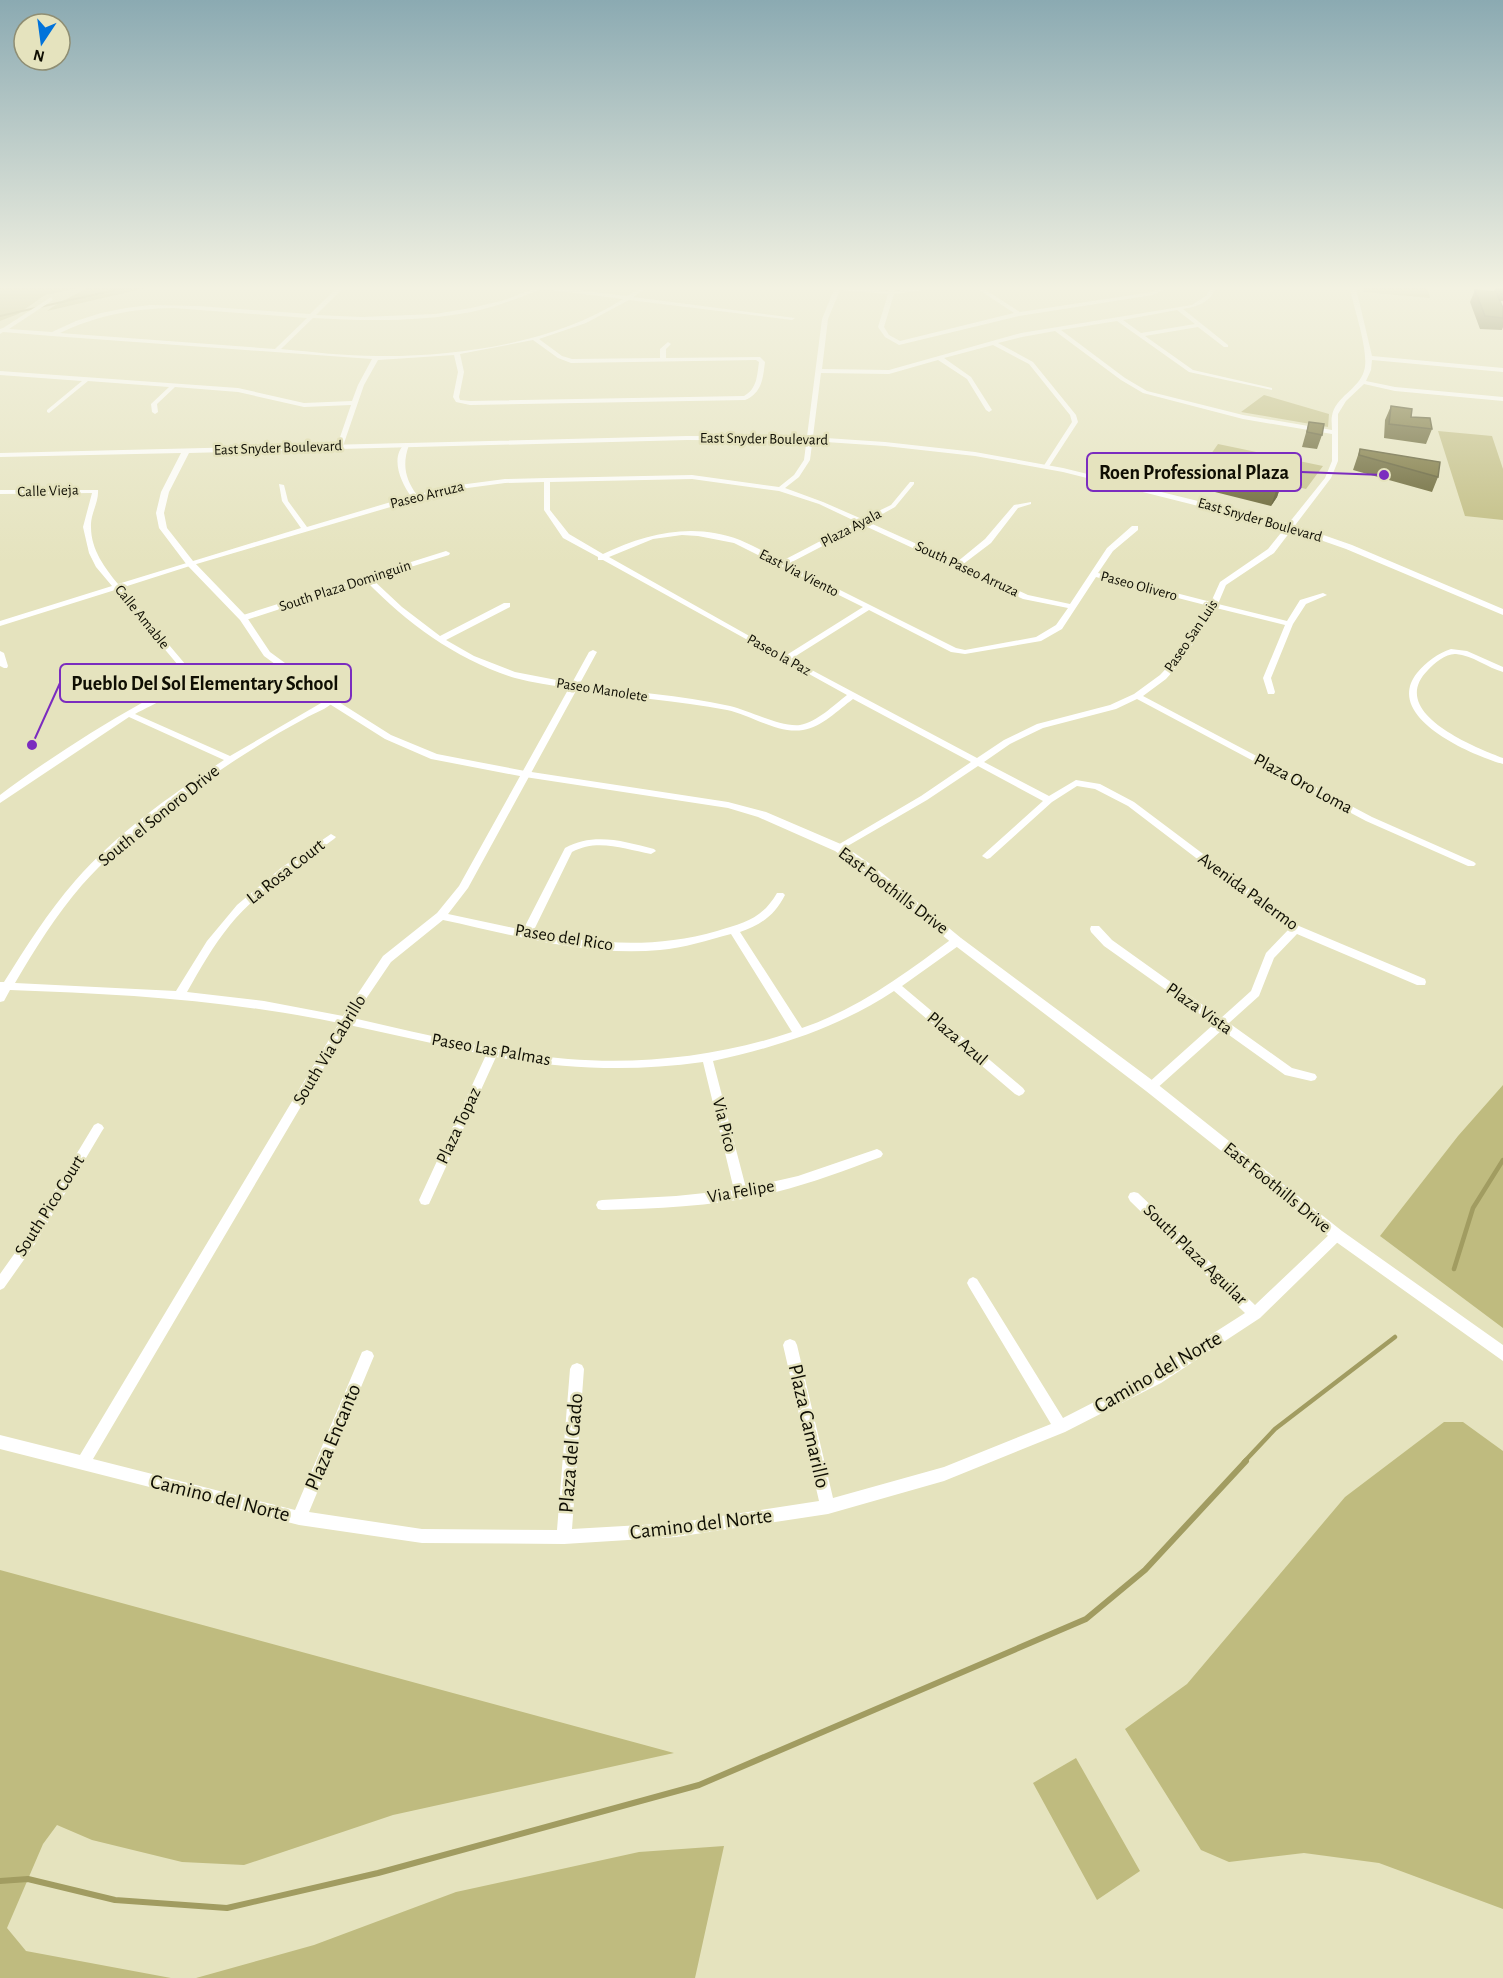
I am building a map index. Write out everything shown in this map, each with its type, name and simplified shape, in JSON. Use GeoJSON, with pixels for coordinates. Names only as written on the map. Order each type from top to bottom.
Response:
{"type":"FeatureCollection","features":[{"type":"Feature","properties":{"kind":"street"},"geometry":{"type":"LineString","coordinates":[[78,379],[238,390],[304,405],[356,403]]}},
{"type":"Feature","properties":{"kind":"street"},"geometry":{"type":"LineString","coordinates":[[340,447],[367,379]]}},
{"type":"Feature","properties":{"kind":"street"},"geometry":{"type":"LineString","coordinates":[[460,379],[456,397],[458,401],[470,403],[745,398],[758,390],[760,379]]}},
{"type":"Feature","properties":{"kind":"street"},"geometry":{"type":"LineString","coordinates":[[780,489],[797,476],[807,460],[818,379]]}},
{"type":"Feature","properties":{"kind":"street"},"geometry":{"type":"LineString","coordinates":[[970,379],[989,411]]}},
{"type":"Feature","properties":{"kind":"street"},"geometry":{"type":"LineString","coordinates":[[1044,379],[1073,415],[1075,422],[1046,467]]}},
{"type":"Feature","properties":{"kind":"street"},"geometry":{"type":"LineString","coordinates":[[1124,379],[1145,392],[1243,417],[1334,432]]}},
{"type":"Feature","properties":{"kind":"street"},"geometry":{"type":"LineString","coordinates":[[1232,379],[1270,388]]}},
{"type":"Feature","properties":{"kind":"street"},"geometry":{"type":"LineString","coordinates":[[49,411],[86,380]]}},
{"type":"Feature","properties":{"kind":"street"},"geometry":{"type":"LineString","coordinates":[[1363,382],[1395,388],[1503,399]]}},
{"type":"Feature","properties":{"kind":"street","name":"Paseo San Luis"},"geometry":{"type":"LineString","coordinates":[[839,848],[924,798],[975,761],[1040,726],[1113,707],[1137,696],[1163,677],[1178,660],[1214,605],[1223,584],[1271,551],[1328,478],[1335,461],[1335,414],[1344,400],[1363,382]]}},
{"type":"Feature","properties":{"kind":"street"},"geometry":{"type":"LineString","coordinates":[[155,412],[154,404],[173,386]]}},
{"type":"Feature","properties":{"kind":"street"},"geometry":{"type":"LineString","coordinates":[[273,406],[282,400]]}},
{"type":"Feature","properties":{"kind":"street","name":"East Snyder Boulevard"},"geometry":{"type":"LineString","coordinates":[[0,455],[687,438],[811,439],[975,454],[1046,467],[1289,526],[1349,547],[1503,612]]}},
{"type":"Feature","properties":{"kind":"street"},"geometry":{"type":"LineString","coordinates":[[405,445],[400,470],[404,483],[414,496]]}},
{"type":"Feature","properties":{"kind":"street","name":"East Foothills Drive"},"geometry":{"type":"LineString","coordinates":[[186,451],[165,492],[160,513],[164,528],[190,563],[243,618],[267,654],[331,701],[388,737],[435,756],[525,774],[728,805],[762,814],[839,848],[872,871],[957,940],[1151,1087],[1337,1235],[1503,1354]]}},
{"type":"Feature","properties":{"kind":"street","name":"Paseo Arruza"},"geometry":{"type":"LineString","coordinates":[[0,624],[304,528],[414,496],[472,484],[692,477],[780,489],[866,521]]}},
{"type":"Feature","properties":{"kind":"street","name":"Paseo la Paz"},"geometry":{"type":"LineString","coordinates":[[547,480],[547,510],[566,536],[601,558],[785,659],[1049,800]]}},
{"type":"Feature","properties":{"kind":"street","name":"Plaza Ayala"},"geometry":{"type":"LineString","coordinates":[[782,564],[893,506],[912,483]]}},
{"type":"Feature","properties":{"kind":"street"},"geometry":{"type":"LineString","coordinates":[[281,484],[285,501],[304,528]]}},
{"type":"Feature","properties":{"kind":"street","name":"Calle Vieja"},"geometry":{"type":"LineString","coordinates":[[0,492],[96,491]]}},
{"type":"Feature","properties":{"kind":"street","name":"Calle Amable"},"geometry":{"type":"LineString","coordinates":[[96,491],[87,527],[89,541],[100,567],[187,671],[185,679],[177,687],[128,714]]}},
{"type":"Feature","properties":{"kind":"street"},"geometry":{"type":"LineString","coordinates":[[958,565],[988,541],[1016,506],[1029,502]]}},
{"type":"Feature","properties":{"kind":"street","name":"South Paseo Arruza"},"geometry":{"type":"LineString","coordinates":[[866,521],[1026,597],[1072,608]]}},
{"type":"Feature","properties":{"kind":"street","name":"East Via Viento"},"geometry":{"type":"LineString","coordinates":[[601,558],[636,539],[669,533],[708,533],[736,541],[954,650],[965,652],[1038,639],[1059,627],[1110,550],[1135,528]]}},
{"type":"Feature","properties":{"kind":"street","name":"South Plaza Dominguin"},"geometry":{"type":"LineString","coordinates":[[243,618],[446,552]]}},
{"type":"Feature","properties":{"kind":"street","name":"Paseo Olivero"},"geometry":{"type":"LineString","coordinates":[[1093,574],[1289,624]]}},
{"type":"Feature","properties":{"kind":"street","name":"Paseo Manolete"},"geometry":{"type":"LineString","coordinates":[[368,579],[398,610],[441,639],[473,660],[513,675],[573,687],[730,708],[792,728],[806,727],[853,695]]}},
{"type":"Feature","properties":{"kind":"street"},"geometry":{"type":"LineString","coordinates":[[1271,692],[1267,678],[1289,624],[1303,602],[1323,595]]}},
{"type":"Feature","properties":{"kind":"street"},"geometry":{"type":"LineString","coordinates":[[441,639],[507,604]]}},
{"type":"Feature","properties":{"kind":"street"},"geometry":{"type":"LineString","coordinates":[[785,659],[869,607]]}},
{"type":"Feature","properties":{"kind":"street"},"geometry":{"type":"LineString","coordinates":[[1503,670],[1464,653],[1450,651],[1419,671],[1413,682],[1414,699],[1423,716],[1438,731],[1461,745],[1503,761]]}},
{"type":"Feature","properties":{"kind":"street","name":"South Via Cabrillo"},"geometry":{"type":"LineString","coordinates":[[83,1463],[345,1022],[387,959],[441,916],[463,888],[593,652]]}},
{"type":"Feature","properties":{"kind":"street"},"geometry":{"type":"LineString","coordinates":[[0,653],[4,666]]}},
{"type":"Feature","properties":{"kind":"street","name":"Plaza Oro Loma"},"geometry":{"type":"LineString","coordinates":[[1137,696],[1369,819],[1471,864]]}},
{"type":"Feature","properties":{"kind":"street","name":"South el Sonoro Drive"},"geometry":{"type":"LineString","coordinates":[[0,998],[4,986],[56,911],[92,869],[135,831],[230,759],[277,729],[331,701]]}},
{"type":"Feature","properties":{"kind":"street"},"geometry":{"type":"LineString","coordinates":[[0,800],[32,776],[128,714],[230,759]]}},
{"type":"Feature","properties":{"kind":"street","name":"Avenida Palermo"},"geometry":{"type":"LineString","coordinates":[[1049,800],[1076,783],[1087,783],[1131,804],[1295,929],[1421,982]]}},
{"type":"Feature","properties":{"kind":"street"},"geometry":{"type":"LineString","coordinates":[[987,856],[1049,800]]}},
{"type":"Feature","properties":{"kind":"street","name":"La Rosa Court"},"geometry":{"type":"LineString","coordinates":[[178,995],[216,936],[246,903],[278,874],[331,837]]}},
{"type":"Feature","properties":{"kind":"street"},"geometry":{"type":"LineString","coordinates":[[527,933],[568,850],[579,842],[594,840],[651,851]]}},
{"type":"Feature","properties":{"kind":"street","name":"Paseo del Rico"},"geometry":{"type":"LineString","coordinates":[[441,916],[599,946],[649,947],[689,942],[757,922],[775,909],[780,895]]}},
{"type":"Feature","properties":{"kind":"street","name":"Plaza Vista"},"geometry":{"type":"LineString","coordinates":[[1095,929],[1108,943],[1289,1072],[1311,1077]]}},
{"type":"Feature","properties":{"kind":"street"},"geometry":{"type":"LineString","coordinates":[[1151,1087],[1255,993],[1270,956],[1295,929]]}},
{"type":"Feature","properties":{"kind":"street"},"geometry":{"type":"LineString","coordinates":[[734,930],[800,1033]]}},
{"type":"Feature","properties":{"kind":"street","name":"Paseo Las Palmas"},"geometry":{"type":"LineString","coordinates":[[4,986],[178,995],[265,1005],[493,1052],[567,1063],[631,1066],[707,1058],[800,1033],[845,1015],[895,986],[957,940]]}},
{"type":"Feature","properties":{"kind":"street","name":"Plaza Azul"},"geometry":{"type":"LineString","coordinates":[[895,986],[1019,1091]]}},
{"type":"Feature","properties":{"kind":"street","name":"Plaza Topaz"},"geometry":{"type":"LineString","coordinates":[[425,1200],[493,1052]]}},
{"type":"Feature","properties":{"kind":"street","name":"Via Pico"},"geometry":{"type":"LineString","coordinates":[[707,1058],[741,1193]]}},
{"type":"Feature","properties":{"kind":"street","name":"South Pico Court"},"geometry":{"type":"LineString","coordinates":[[0,1284],[31,1240],[98,1128]]}},
{"type":"Feature","properties":{"kind":"street","name":"Via Felipe"},"geometry":{"type":"LineString","coordinates":[[602,1205],[671,1203],[741,1193],[798,1181],[877,1154]]}},
{"type":"Feature","properties":{"kind":"street","name":"South Plaza Aguilar"},"geometry":{"type":"LineString","coordinates":[[1134,1197],[1256,1314]]}},
{"type":"Feature","properties":{"kind":"street","name":"Camino del Norte"},"geometry":{"type":"LineString","coordinates":[[0,1442],[299,1518],[422,1536],[564,1537],[676,1530],[828,1507],[945,1474],[1059,1427],[1156,1378],[1256,1314],[1337,1235]]}},
{"type":"Feature","properties":{"kind":"street"},"geometry":{"type":"LineString","coordinates":[[973,1283],[1059,1427]]}},
{"type":"Feature","properties":{"kind":"street","name":"Plaza Camarillo"},"geometry":{"type":"LineString","coordinates":[[790,1345],[828,1507]]}},
{"type":"Feature","properties":{"kind":"street","name":"Plaza Encanto"},"geometry":{"type":"LineString","coordinates":[[299,1518],[367,1356]]}},
{"type":"Feature","properties":{"kind":"street","name":"Plaza del Gado"},"geometry":{"type":"LineString","coordinates":[[564,1537],[578,1369]]}},
{"type":"Feature","properties":{"kind":"shaded area"},"geometry":{"type":"Polygon","coordinates":[[[1264,395],[1329,414],[1328,427],[1241,412],[1264,395]]]}},
{"type":"Feature","properties":{"kind":"shaded area"},"geometry":{"type":"Polygon","coordinates":[[[1438,431],[1492,436],[1503,469],[1503,520],[1465,516],[1438,431]]]}},
{"type":"Feature","properties":{"kind":"shaded area"},"geometry":{"type":"Polygon","coordinates":[[[1218,444],[1323,466],[1306,489],[1204,464],[1218,444]]]}},
{"type":"Feature","properties":{"kind":"shaded area"},"geometry":{"type":"Polygon","coordinates":[[[1503,1085],[1503,1328],[1380,1236],[1458,1136],[1503,1085]]]}},
{"type":"Feature","properties":{"kind":"shaded area"},"geometry":{"type":"Polygon","coordinates":[[[1444,1422],[1463,1422],[1503,1451],[1503,1909],[1379,1863],[1304,1853],[1229,1862],[1201,1850],[1125,1729],[1187,1684],[1345,1497],[1444,1422]]]}},
{"type":"Feature","properties":{"kind":"shaded area"},"geometry":{"type":"Polygon","coordinates":[[[0,1570],[674,1753],[393,1815],[244,1865],[182,1862],[92,1840],[57,1825],[43,1844],[7,1928],[26,1951],[171,1978],[0,1978],[0,1570]]]}},
{"type":"Feature","properties":{"kind":"shaded area"},"geometry":{"type":"Polygon","coordinates":[[[1076,1758],[1140,1871],[1097,1900],[1033,1783],[1076,1758]]]}},
{"type":"Feature","properties":{"kind":"shaded area"},"geometry":{"type":"Polygon","coordinates":[[[724,1846],[695,1978],[196,1978],[314,1945],[456,1892],[639,1852],[724,1846]]]}},
{"type":"Feature","properties":{"kind":"building"},"geometry":{"type":"Polygon","coordinates":[[[1391,406],[1412,409],[1411,417],[1430,418],[1432,429],[1389,424],[1391,406]]]}},
{"type":"Feature","properties":{"kind":"building"},"geometry":{"type":"Polygon","coordinates":[[[1309,422],[1324,424],[1322,435],[1307,432],[1309,422]]]}},
{"type":"Feature","properties":{"kind":"building"},"geometry":{"type":"Polygon","coordinates":[[[1360,449],[1440,462],[1438,477],[1359,455],[1360,449]]]}},
{"type":"Feature","properties":{"kind":"building"},"geometry":{"type":"Polygon","coordinates":[[[1221,467],[1282,482],[1276,491],[1215,476],[1221,467]]]}},
{"type":"Feature","properties":{"kind":"waterway"},"geometry":{"type":"LineString","coordinates":[[1454,1269],[1473,1208],[1503,1160]]}},
{"type":"Feature","properties":{"kind":"waterway"},"geometry":{"type":"LineString","coordinates":[[1244,1462],[1275,1429],[1395,1337]]}},
{"type":"Feature","properties":{"kind":"waterway"},"geometry":{"type":"LineString","coordinates":[[0,1881],[28,1879],[115,1900],[227,1908],[378,1873],[699,1785],[1086,1619],[1145,1570],[1246,1461]]}},
{"type":"Feature","properties":{"kind":"place","name":"Roen Professional Plaza"},"geometry":{"type":"Point","coordinates":[1384,475]}},
{"type":"Feature","properties":{"kind":"place","name":"Pueblo Del Sol Elementary School"},"geometry":{"type":"Point","coordinates":[32,745]}}]}
